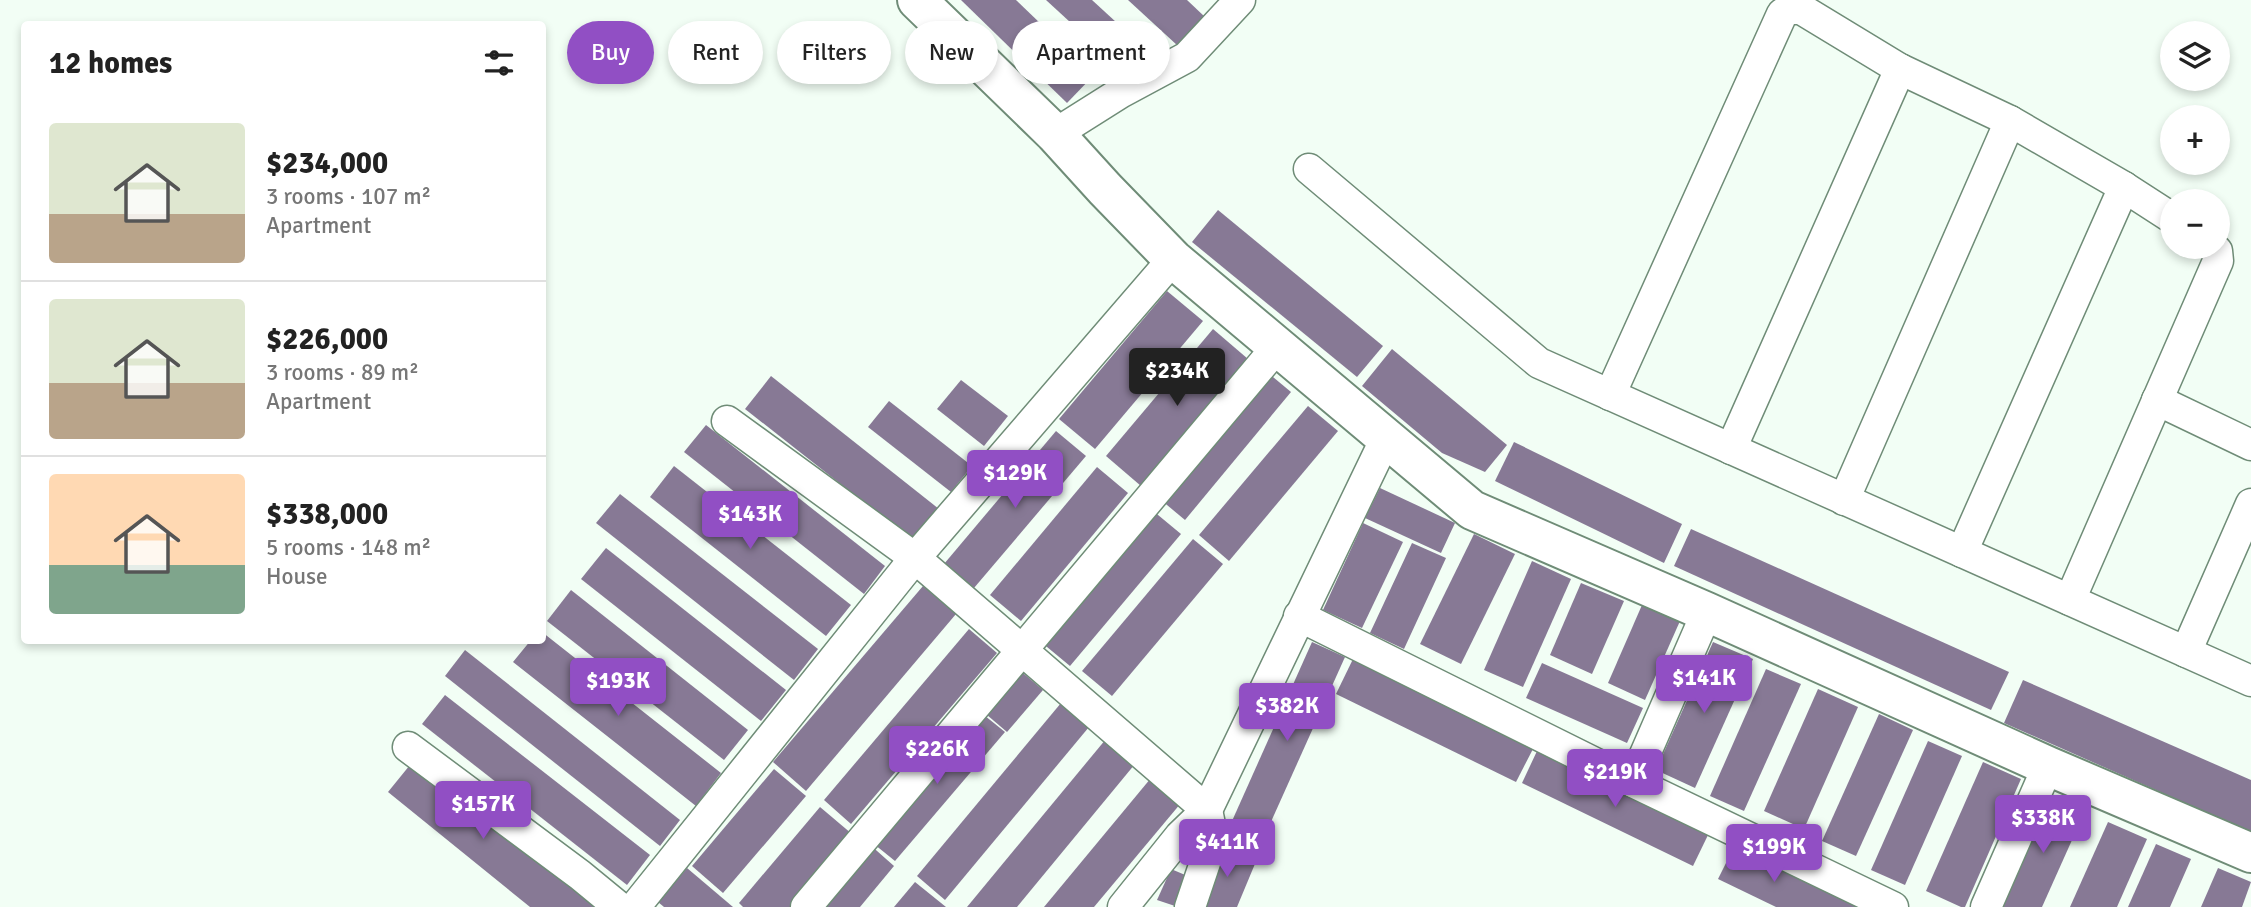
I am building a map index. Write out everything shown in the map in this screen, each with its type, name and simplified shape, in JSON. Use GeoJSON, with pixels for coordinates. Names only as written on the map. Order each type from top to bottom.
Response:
{"type":"FeatureCollection","features":[{"type":"Feature","properties":{"kind":"street"},"geometry":{"type":"LineString","coordinates":[[916,0],[1064,144],[1173,258],[1472,510],[2251,853]]}},
{"type":"Feature","properties":{"kind":"street"},"geometry":{"type":"LineString","coordinates":[[1064,144],[1120,93],[1187,57],[1240,0]]}},
{"type":"Feature","properties":{"kind":"street"},"geometry":{"type":"LineString","coordinates":[[1610,395],[1782,14],[1788,9],[1801,9],[1900,69],[2010,121],[2160,210]]}},
{"type":"Feature","properties":{"kind":"street"},"geometry":{"type":"LineString","coordinates":[[1731,449],[1900,69]]}},
{"type":"Feature","properties":{"kind":"street"},"geometry":{"type":"LineString","coordinates":[[1844,500],[2010,121]]}},
{"type":"Feature","properties":{"kind":"street"},"geometry":{"type":"LineString","coordinates":[[1309,169],[1539,363],[2251,681]]}},
{"type":"Feature","properties":{"kind":"street"},"geometry":{"type":"LineString","coordinates":[[1962,552],[2124,187]]}},
{"type":"Feature","properties":{"kind":"street"},"geometry":{"type":"LineString","coordinates":[[635,907],[915,558],[1173,258]]}},
{"type":"Feature","properties":{"kind":"street"},"geometry":{"type":"LineString","coordinates":[[2070,600],[2218,259]]}},
{"type":"Feature","properties":{"kind":"street"},"geometry":{"type":"LineString","coordinates":[[806,907],[1277,347]]}},
{"type":"Feature","properties":{"kind":"street"},"geometry":{"type":"LineString","coordinates":[[2157,400],[2251,445]]}},
{"type":"Feature","properties":{"kind":"street"},"geometry":{"type":"LineString","coordinates":[[727,421],[915,558],[1207,810],[1213,839],[1190,907]]}},
{"type":"Feature","properties":{"kind":"street"},"geometry":{"type":"LineString","coordinates":[[1123,907],[1180,836],[1207,810],[1386,438]]}},
{"type":"Feature","properties":{"kind":"street"},"geometry":{"type":"LineString","coordinates":[[2186,652],[2251,504]]}},
{"type":"Feature","properties":{"kind":"street"},"geometry":{"type":"LineString","coordinates":[[1633,782],[1707,612]]}},
{"type":"Feature","properties":{"kind":"street"},"geometry":{"type":"LineString","coordinates":[[1299,617],[1893,907]]}},
{"type":"Feature","properties":{"kind":"street"},"geometry":{"type":"LineString","coordinates":[[408,747],[619,907]]}},
{"type":"Feature","properties":{"kind":"street"},"geometry":{"type":"LineString","coordinates":[[1986,907],[2048,765]]}},
{"type":"Feature","properties":{"kind":"building"},"geometry":{"type":"Polygon","coordinates":[[[961,0],[1016,0],[1038,21],[1012,21],[1012,50],[998,36],[998,21],[983,21],[961,0]]]}},
{"type":"Feature","properties":{"kind":"building"},"geometry":{"type":"Polygon","coordinates":[[[1046,0],[1092,0],[1115,21],[1069,21],[1046,0]]]}},
{"type":"Feature","properties":{"kind":"building"},"geometry":{"type":"Polygon","coordinates":[[[1128,0],[1187,0],[1205,17],[1178,46],[1170,39],[1170,21],[1151,21],[1128,0]]]}},
{"type":"Feature","properties":{"kind":"building"},"geometry":{"type":"Polygon","coordinates":[[[1047,84],[1085,84],[1067,103],[1047,84]]]}},
{"type":"Feature","properties":{"kind":"building"},"geometry":{"type":"Polygon","coordinates":[[[1218,210],[1383,346],[1357,377],[1192,242],[1218,210]]]}},
{"type":"Feature","properties":{"kind":"building"},"geometry":{"type":"Polygon","coordinates":[[[1167,291],[1203,321],[1095,449],[1059,419],[1167,291]]]}},
{"type":"Feature","properties":{"kind":"building"},"geometry":{"type":"Polygon","coordinates":[[[1213,329],[1248,359],[1141,486],[1106,456],[1213,329]]]}},
{"type":"Feature","properties":{"kind":"building"},"geometry":{"type":"Polygon","coordinates":[[[1392,349],[1507,445],[1485,472],[1442,453],[1362,386],[1392,349]]]}},
{"type":"Feature","properties":{"kind":"building"},"geometry":{"type":"Polygon","coordinates":[[[1262,368],[1291,392],[1185,520],[1155,495],[1262,368]]]}},
{"type":"Feature","properties":{"kind":"building"},"geometry":{"type":"Polygon","coordinates":[[[771,376],[939,509],[913,541],[745,409],[771,376]]]}},
{"type":"Feature","properties":{"kind":"building"},"geometry":{"type":"Polygon","coordinates":[[[961,380],[1008,416],[984,446],[937,409],[961,380]]]}},
{"type":"Feature","properties":{"kind":"building"},"geometry":{"type":"Polygon","coordinates":[[[889,401],[972,466],[951,492],[868,427],[889,401]]]}},
{"type":"Feature","properties":{"kind":"building"},"geometry":{"type":"Polygon","coordinates":[[[1308,406],[1338,431],[1229,561],[1199,535],[1308,406]]]}},
{"type":"Feature","properties":{"kind":"building"},"geometry":{"type":"Polygon","coordinates":[[[706,425],[885,566],[864,594],[684,452],[706,425]]]}},
{"type":"Feature","properties":{"kind":"building"},"geometry":{"type":"Polygon","coordinates":[[[1056,431],[1086,456],[974,588],[944,564],[1056,431]]]}},
{"type":"Feature","properties":{"kind":"building"},"geometry":{"type":"Polygon","coordinates":[[[1514,442],[1682,524],[1664,563],[1495,481],[1514,442]]]}},
{"type":"Feature","properties":{"kind":"building"},"geometry":{"type":"Polygon","coordinates":[[[674,466],[851,605],[826,636],[650,497],[674,466]]]}},
{"type":"Feature","properties":{"kind":"building"},"geometry":{"type":"Polygon","coordinates":[[[1097,467],[1128,493],[1021,621],[990,595],[1097,467]]]}},
{"type":"Feature","properties":{"kind":"building"},"geometry":{"type":"Polygon","coordinates":[[[1380,488],[1455,523],[1441,553],[1365,518],[1380,488]]]}},
{"type":"Feature","properties":{"kind":"building"},"geometry":{"type":"Polygon","coordinates":[[[620,494],[818,649],[794,680],[596,523],[620,494]]]}},
{"type":"Feature","properties":{"kind":"building"},"geometry":{"type":"Polygon","coordinates":[[[1146,505],[1181,534],[1070,666],[1035,637],[1146,505]]]}},
{"type":"Feature","properties":{"kind":"building"},"geometry":{"type":"Polygon","coordinates":[[[1363,523],[1403,542],[1362,628],[1323,610],[1363,523]]]}},
{"type":"Feature","properties":{"kind":"building"},"geometry":{"type":"Polygon","coordinates":[[[1691,529],[2009,672],[1991,710],[1674,566],[1691,529]]]}},
{"type":"Feature","properties":{"kind":"building"},"geometry":{"type":"Polygon","coordinates":[[[1474,534],[1515,554],[1461,664],[1420,644],[1474,534]]]}},
{"type":"Feature","properties":{"kind":"building"},"geometry":{"type":"Polygon","coordinates":[[[1193,539],[1223,564],[1112,696],[1082,671],[1193,539]]]}},
{"type":"Feature","properties":{"kind":"building"},"geometry":{"type":"Polygon","coordinates":[[[1412,543],[1446,558],[1404,649],[1370,633],[1412,543]]]}},
{"type":"Feature","properties":{"kind":"building"},"geometry":{"type":"Polygon","coordinates":[[[606,548],[786,690],[761,721],[581,579],[606,548]]]}},
{"type":"Feature","properties":{"kind":"building"},"geometry":{"type":"Polygon","coordinates":[[[1532,561],[1571,579],[1523,687],[1484,670],[1532,561]]]}},
{"type":"Feature","properties":{"kind":"building"},"geometry":{"type":"Polygon","coordinates":[[[1581,583],[1624,601],[1592,674],[1550,655],[1581,583]]]}},
{"type":"Feature","properties":{"kind":"building"},"geometry":{"type":"Polygon","coordinates":[[[923,586],[956,614],[806,791],[773,762],[923,586]]]}},
{"type":"Feature","properties":{"kind":"building"},"geometry":{"type":"Polygon","coordinates":[[[571,590],[748,730],[724,760],[547,621],[571,590]]]}},
{"type":"Feature","properties":{"kind":"building"},"geometry":{"type":"Polygon","coordinates":[[[1642,605],[1680,621],[1645,700],[1608,683],[1642,605]]]}},
{"type":"Feature","properties":{"kind":"building"},"geometry":{"type":"Polygon","coordinates":[[[969,629],[997,653],[851,824],[824,800],[969,629]]]}},
{"type":"Feature","properties":{"kind":"building"},"geometry":{"type":"Polygon","coordinates":[[[546,635],[721,773],[696,806],[513,662],[528,644],[546,644],[546,635]]]}},
{"type":"Feature","properties":{"kind":"building"},"geometry":{"type":"Polygon","coordinates":[[[1312,642],[1345,657],[1261,844],[1228,830],[1312,642]]]}},
{"type":"Feature","properties":{"kind":"building"},"geometry":{"type":"Polygon","coordinates":[[[1713,642],[1753,659],[1695,788],[1656,770],[1713,642]]]}},
{"type":"Feature","properties":{"kind":"building"},"geometry":{"type":"Polygon","coordinates":[[[465,650],[680,820],[660,846],[445,676],[465,650]]]}},
{"type":"Feature","properties":{"kind":"building"},"geometry":{"type":"Polygon","coordinates":[[[1353,659],[1534,747],[1516,782],[1336,694],[1353,659]]]}},
{"type":"Feature","properties":{"kind":"building"},"geometry":{"type":"Polygon","coordinates":[[[1542,663],[1643,708],[1627,743],[1526,698],[1542,663]]]}},
{"type":"Feature","properties":{"kind":"building"},"geometry":{"type":"Polygon","coordinates":[[[1016,667],[1043,690],[1007,732],[980,709],[1016,667]]]}},
{"type":"Feature","properties":{"kind":"building"},"geometry":{"type":"Polygon","coordinates":[[[1766,669],[1801,684],[1744,811],[1710,796],[1766,669]]]}},
{"type":"Feature","properties":{"kind":"building"},"geometry":{"type":"Polygon","coordinates":[[[2023,680],[2251,780],[2251,832],[2004,723],[2023,680]]]}},
{"type":"Feature","properties":{"kind":"building"},"geometry":{"type":"Polygon","coordinates":[[[1818,689],[1858,707],[1804,829],[1764,811],[1818,689]]]}},
{"type":"Feature","properties":{"kind":"building"},"geometry":{"type":"Polygon","coordinates":[[[445,695],[650,855],[627,885],[422,724],[445,695]]]}},
{"type":"Feature","properties":{"kind":"building"},"geometry":{"type":"Polygon","coordinates":[[[1061,703],[1089,727],[945,900],[917,876],[1061,703]]]}},
{"type":"Feature","properties":{"kind":"building"},"geometry":{"type":"Polygon","coordinates":[[[979,711],[1005,732],[895,861],[869,840],[979,711]]]}},
{"type":"Feature","properties":{"kind":"building"},"geometry":{"type":"Polygon","coordinates":[[[1879,714],[1913,730],[1856,856],[1822,841],[1879,714]]]}},
{"type":"Feature","properties":{"kind":"building"},"geometry":{"type":"Polygon","coordinates":[[[1106,739],[1135,764],[1017,907],[967,907],[1106,739]]]}},
{"type":"Feature","properties":{"kind":"building"},"geometry":{"type":"Polygon","coordinates":[[[1928,741],[1962,756],[1905,885],[1871,870],[1928,741]]]}},
{"type":"Feature","properties":{"kind":"building"},"geometry":{"type":"Polygon","coordinates":[[[1537,751],[1708,835],[1693,866],[1522,783],[1537,751]]]}},
{"type":"Feature","properties":{"kind":"building"},"geometry":{"type":"Polygon","coordinates":[[[414,760],[596,907],[530,907],[388,792],[414,760]]]}},
{"type":"Feature","properties":{"kind":"building"},"geometry":{"type":"Polygon","coordinates":[[[1983,762],[2021,779],[1965,907],[1961,907],[1926,891],[1983,762]]]}},
{"type":"Feature","properties":{"kind":"building"},"geometry":{"type":"Polygon","coordinates":[[[774,769],[806,796],[723,893],[692,866],[774,769]]]}},
{"type":"Feature","properties":{"kind":"building"},"geometry":{"type":"Polygon","coordinates":[[[1151,778],[1181,803],[1094,907],[1044,907],[1151,778]]]}},
{"type":"Feature","properties":{"kind":"building"},"geometry":{"type":"Polygon","coordinates":[[[2049,794],[2085,811],[2042,907],[1999,907],[2049,794]]]}},
{"type":"Feature","properties":{"kind":"building"},"geometry":{"type":"Polygon","coordinates":[[[820,807],[852,834],[791,907],[743,907],[739,903],[820,807]]]}},
{"type":"Feature","properties":{"kind":"building"},"geometry":{"type":"Polygon","coordinates":[[[2108,822],[2147,839],[2117,907],[2070,907],[2108,822]]]}},
{"type":"Feature","properties":{"kind":"building"},"geometry":{"type":"Polygon","coordinates":[[[868,843],[894,866],[860,907],[813,907],[868,843]]]}},
{"type":"Feature","properties":{"kind":"building"},"geometry":{"type":"Polygon","coordinates":[[[1222,843],[1257,859],[1237,907],[1195,907],[1222,843]]]}},
{"type":"Feature","properties":{"kind":"building"},"geometry":{"type":"Polygon","coordinates":[[[2156,844],[2191,859],[2170,907],[2128,907],[2156,844]]]}},
{"type":"Feature","properties":{"kind":"building"},"geometry":{"type":"Polygon","coordinates":[[[1734,847],[1857,907],[1776,907],[1718,879],[1734,847]]]}},
{"type":"Feature","properties":{"kind":"building"},"geometry":{"type":"Polygon","coordinates":[[[687,868],[733,907],[664,907],[658,902],[687,868]]]}},
{"type":"Feature","properties":{"kind":"building"},"geometry":{"type":"Polygon","coordinates":[[[2218,868],[2251,882],[2242,907],[2201,907],[2218,868]]]}},
{"type":"Feature","properties":{"kind":"building"},"geometry":{"type":"Polygon","coordinates":[[[1171,869],[1190,877],[1178,907],[1157,900],[1171,869]]]}},
{"type":"Feature","properties":{"kind":"building"},"geometry":{"type":"Polygon","coordinates":[[[915,882],[946,907],[894,907],[915,882]]]}}]}
